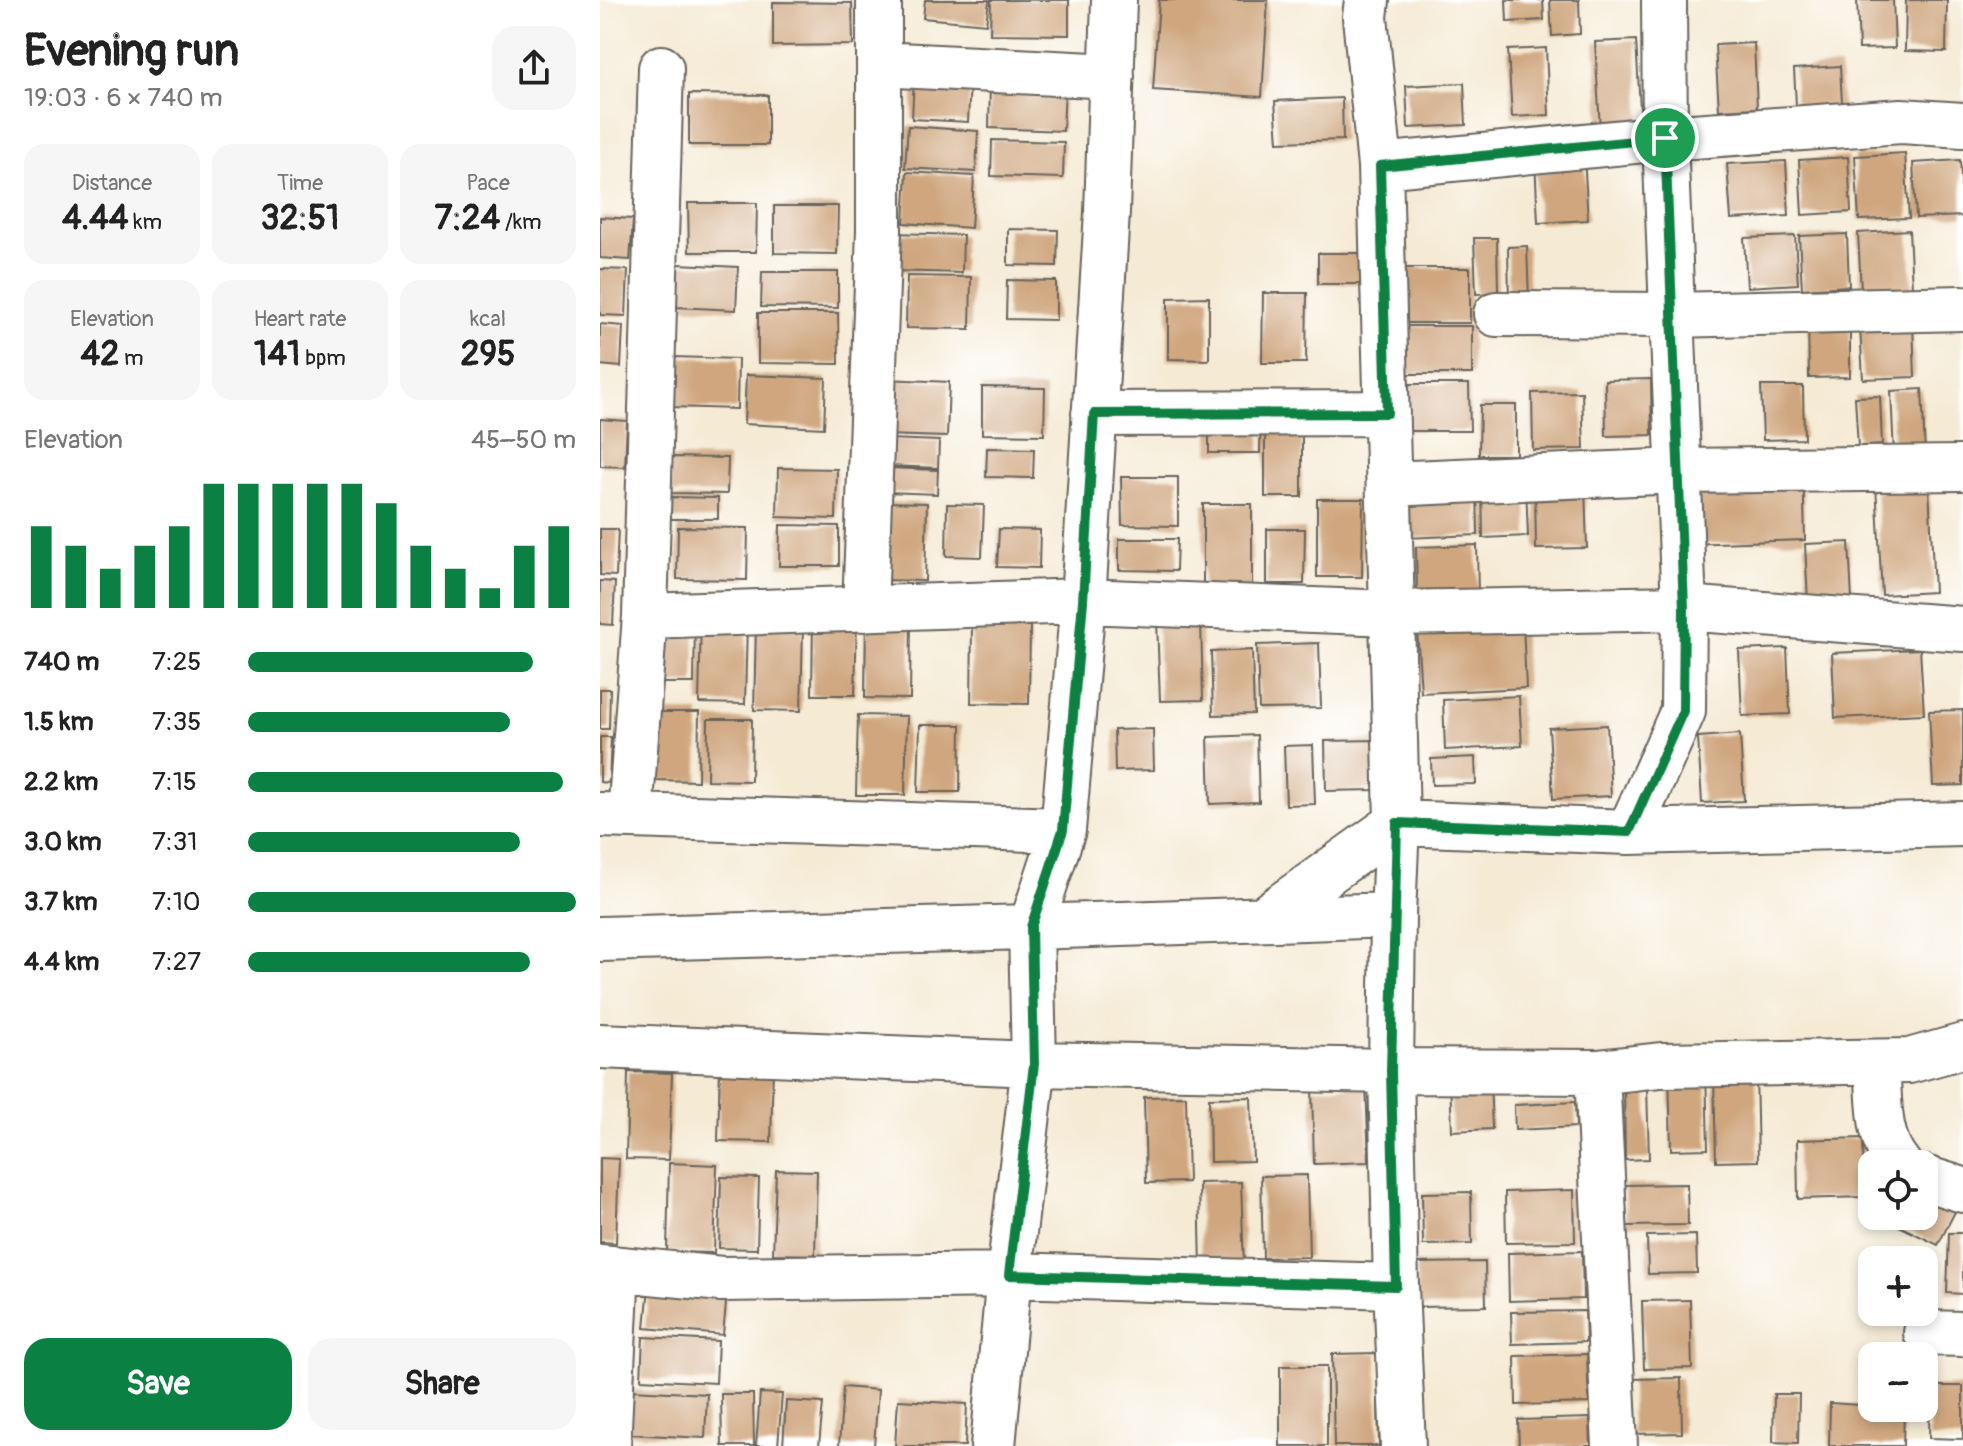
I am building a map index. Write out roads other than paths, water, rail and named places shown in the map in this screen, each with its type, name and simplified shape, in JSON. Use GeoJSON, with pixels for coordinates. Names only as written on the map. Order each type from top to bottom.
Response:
{"type":"FeatureCollection","features":[{"type":"Feature","properties":{"kind":"street"},"geometry":{"type":"LineString","coordinates":[[865,609],[879,230],[879,0]]}},
{"type":"Feature","properties":{"kind":"street"},"geometry":{"type":"LineString","coordinates":[[993,1446],[1034,1064],[1031,927],[1063,830],[1083,601],[1107,212],[1114,0]]}},
{"type":"Feature","properties":{"kind":"street"},"geometry":{"type":"LineString","coordinates":[[1367,0],[1365,17],[1380,166],[1389,484],[1397,823],[1391,1071],[1403,1446]]}},
{"type":"Feature","properties":{"kind":"street"},"geometry":{"type":"LineString","coordinates":[[1629,832],[1683,711],[1684,608],[1665,138],[1664,0]]}},
{"type":"Feature","properties":{"kind":"street"},"geometry":{"type":"LineString","coordinates":[[879,64],[1112,76]]}},
{"type":"Feature","properties":{"kind":"street"},"geometry":{"type":"LineString","coordinates":[[661,68],[645,616],[615,816],[1063,830]]}},
{"type":"Feature","properties":{"kind":"street"},"geometry":{"type":"LineString","coordinates":[[1380,166],[1665,138],[1901,121],[1963,125]]}},
{"type":"Feature","properties":{"kind":"street"},"geometry":{"type":"LineString","coordinates":[[1496,314],[1672,315],[1963,308]]}},
{"type":"Feature","properties":{"kind":"street"},"geometry":{"type":"LineString","coordinates":[[1094,414],[1387,413]]}},
{"type":"Feature","properties":{"kind":"street"},"geometry":{"type":"LineString","coordinates":[[1389,484],[1679,471],[1963,468]]}},
{"type":"Feature","properties":{"kind":"street"},"geometry":{"type":"LineString","coordinates":[[645,616],[1083,601],[1392,613],[1684,608],[1963,629]]}},
{"type":"Feature","properties":{"kind":"street"},"geometry":{"type":"LineString","coordinates":[[1263,919],[1397,823],[1629,832],[1963,824]]}},
{"type":"Feature","properties":{"kind":"street"},"geometry":{"type":"LineString","coordinates":[[600,939],[1393,915]]}},
{"type":"Feature","properties":{"kind":"street"},"geometry":{"type":"LineString","coordinates":[[600,1046],[1034,1064],[1597,1072],[1661,1065],[1909,1061],[1963,1046]]}},
{"type":"Feature","properties":{"kind":"street"},"geometry":{"type":"LineString","coordinates":[[1877,1063],[1882,1132],[1889,1150]]}},
{"type":"Feature","properties":{"kind":"street"},"geometry":{"type":"LineString","coordinates":[[1597,1072],[1615,1446]]}},
{"type":"Feature","properties":{"kind":"street"},"geometry":{"type":"LineString","coordinates":[[1938,1182],[1963,1190]]}},
{"type":"Feature","properties":{"kind":"street"},"geometry":{"type":"LineString","coordinates":[[608,1446],[608,1268],[722,1279],[1009,1275],[1396,1286]]}}]}
